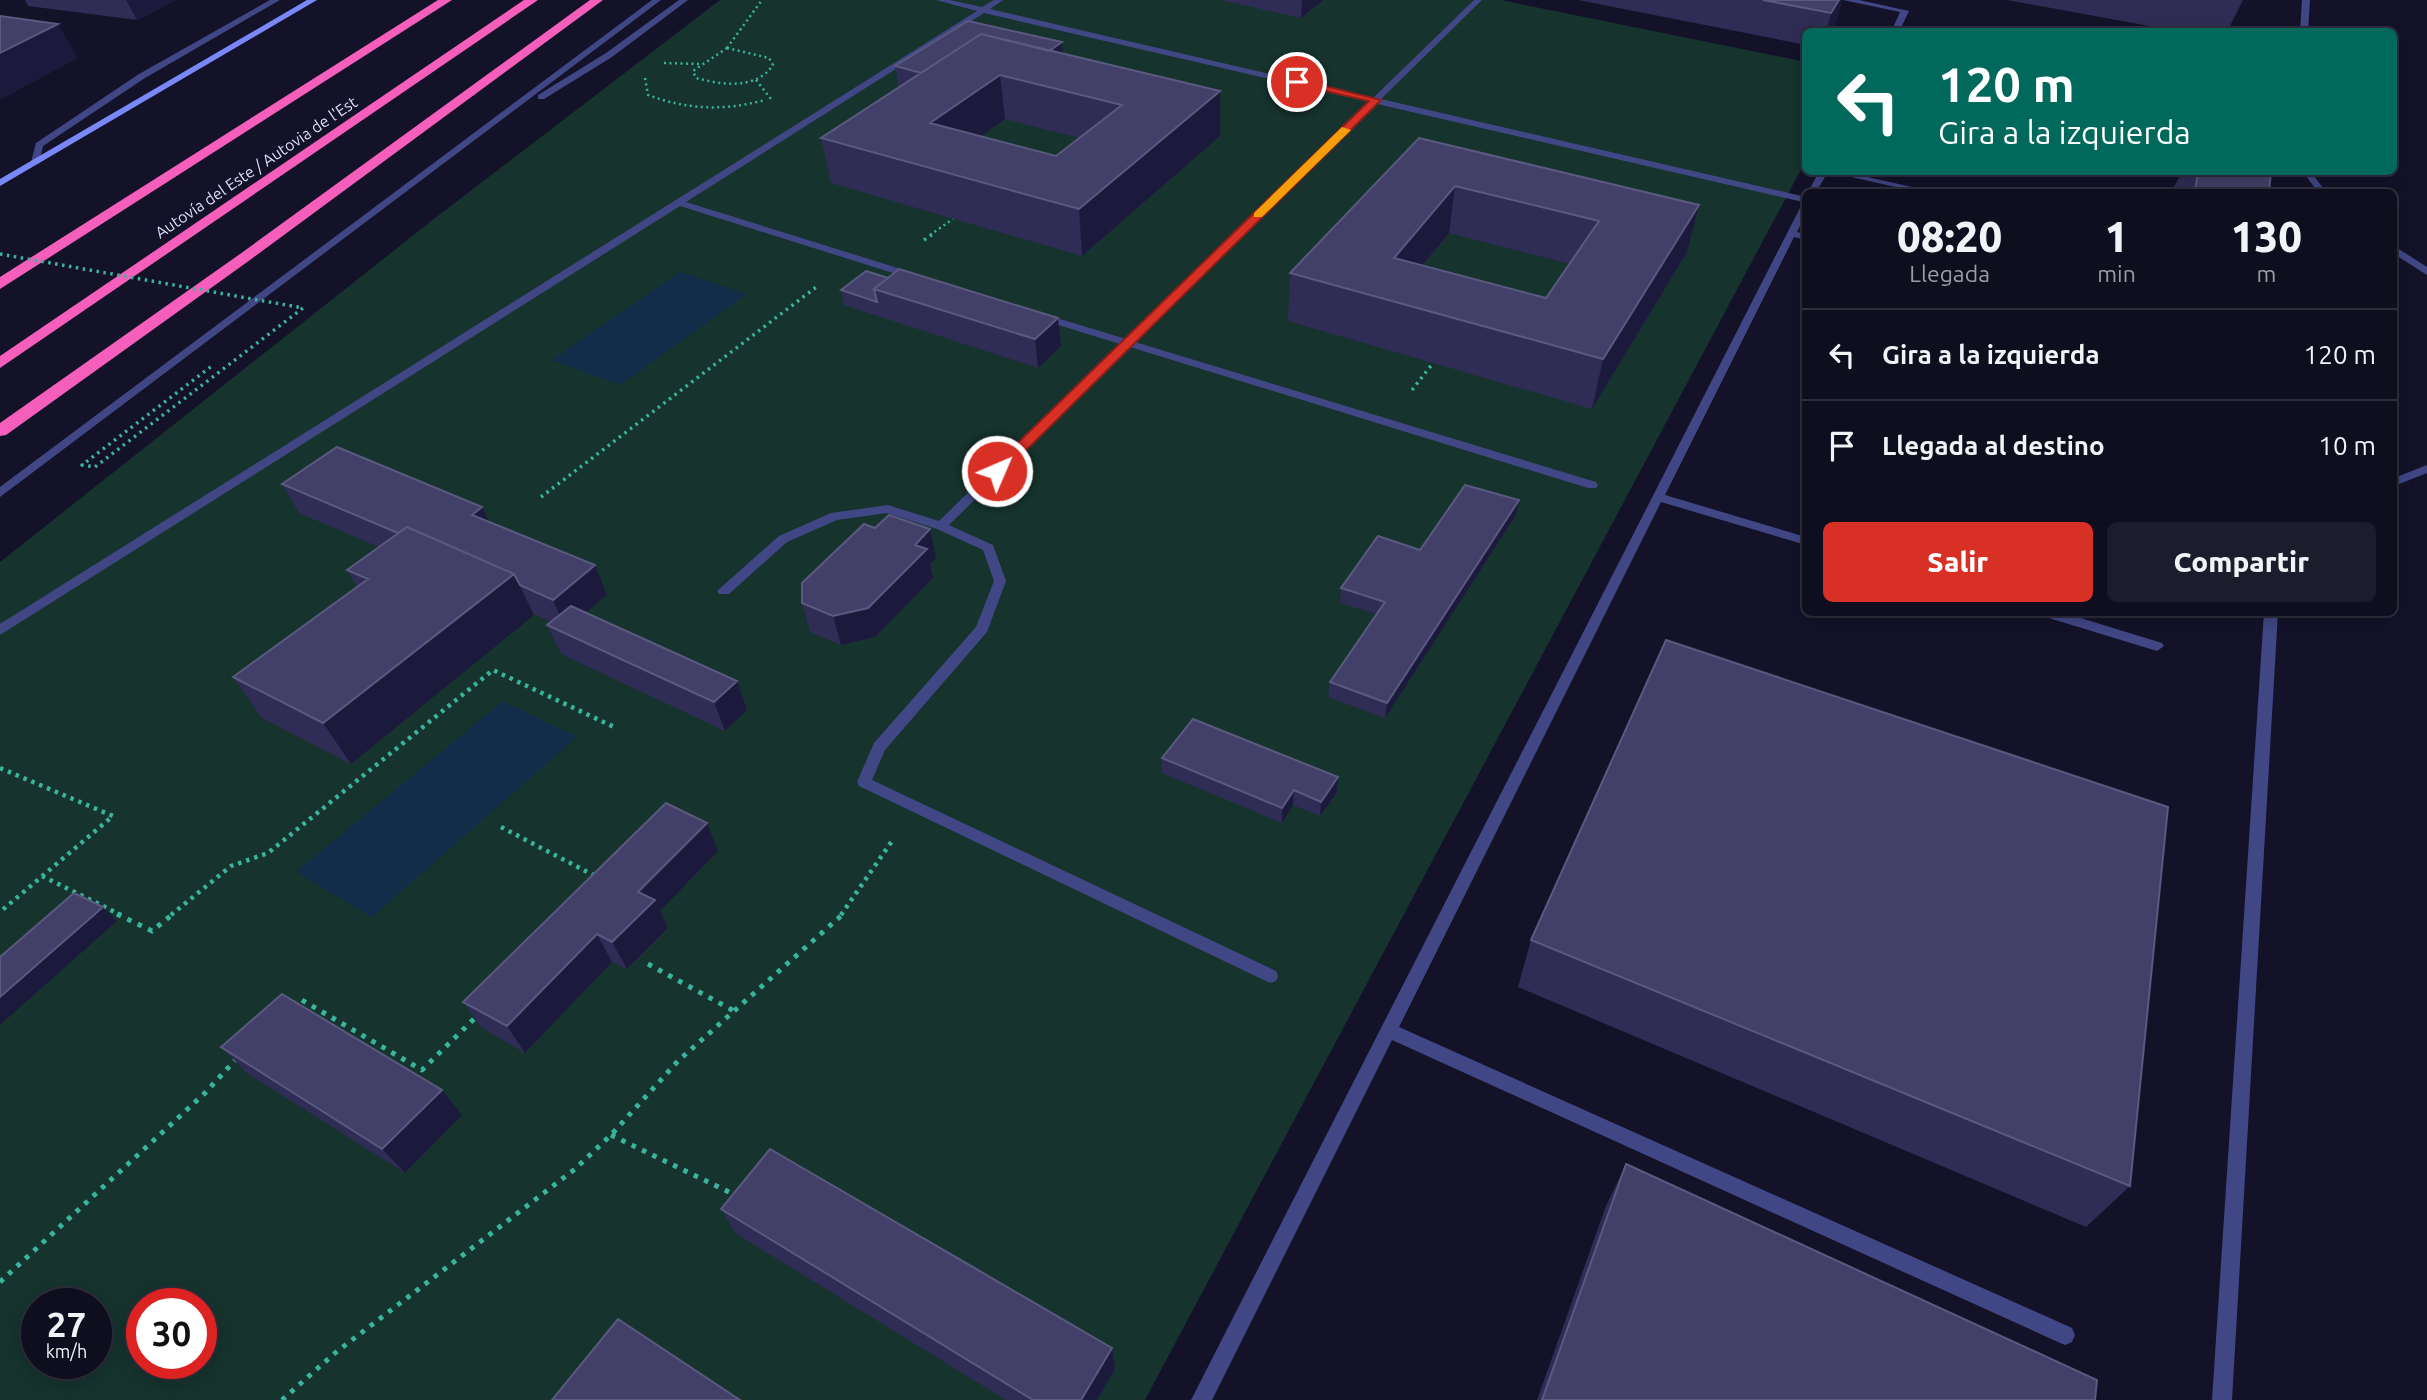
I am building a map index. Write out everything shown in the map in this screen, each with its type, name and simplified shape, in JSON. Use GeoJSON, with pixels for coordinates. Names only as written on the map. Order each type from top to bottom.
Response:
{"type":"FeatureCollection","features":[{"type":"Feature","properties":{"kind":"highway"},"geometry":{"type":"LineString","coordinates":[[388,36],[430,0]]}},
{"type":"Feature","properties":{"kind":"highway","name":"Autovía del Este / Autovia de l'Est"},"geometry":{"type":"LineString","coordinates":[[0,284],[446,0]]}},
{"type":"Feature","properties":{"kind":"highway","name":"Autovía del Este / Autovia de l'Est"},"geometry":{"type":"LineString","coordinates":[[0,363],[532,0]]}},
{"type":"Feature","properties":{"kind":"highway"},"geometry":{"type":"LineString","coordinates":[[0,430],[244,257],[597,0]]}},
{"type":"Feature","properties":{"kind":"street"},"geometry":{"type":"LineString","coordinates":[[36,162],[38,145],[142,76],[276,0]]}},
{"type":"Feature","properties":{"kind":"street"},"geometry":{"type":"LineString","coordinates":[[0,183],[313,0]]}},
{"type":"Feature","properties":{"kind":"street"},"geometry":{"type":"LineString","coordinates":[[0,493],[657,0]]}},
{"type":"Feature","properties":{"kind":"street"},"geometry":{"type":"LineString","coordinates":[[471,140],[609,55],[684,0]]}},
{"type":"Feature","properties":{"kind":"street"},"geometry":{"type":"LineString","coordinates":[[940,0],[1802,201]]}},
{"type":"Feature","properties":{"kind":"street"},"geometry":{"type":"LineString","coordinates":[[0,630],[999,0]]}},
{"type":"Feature","properties":{"kind":"street"},"geometry":{"type":"LineString","coordinates":[[942,526],[1478,0]]}},
{"type":"Feature","properties":{"kind":"street"},"geometry":{"type":"LineString","coordinates":[[1847,0],[1905,11],[1897,28]]}},
{"type":"Feature","properties":{"kind":"street"},"geometry":{"type":"LineString","coordinates":[[2304,28],[2306,0]]}},
{"type":"Feature","properties":{"kind":"street"},"geometry":{"type":"LineString","coordinates":[[1848,175],[1915,189]]}},
{"type":"Feature","properties":{"kind":"street"},"geometry":{"type":"LineString","coordinates":[[681,203],[921,278]]}},
{"type":"Feature","properties":{"kind":"street"},"geometry":{"type":"LineString","coordinates":[[1202,1400],[1802,210]]}},
{"type":"Feature","properties":{"kind":"street"},"geometry":{"type":"LineString","coordinates":[[1790,233],[1802,236]]}},
{"type":"Feature","properties":{"kind":"street"},"geometry":{"type":"LineString","coordinates":[[2397,251],[2427,272]]}},
{"type":"Feature","properties":{"kind":"street"},"geometry":{"type":"LineString","coordinates":[[1037,315],[1592,485]]}},
{"type":"Feature","properties":{"kind":"street"},"geometry":{"type":"LineString","coordinates":[[2397,481],[2427,469]]}},
{"type":"Feature","properties":{"kind":"street"},"geometry":{"type":"LineString","coordinates":[[1657,497],[1802,540]]}},
{"type":"Feature","properties":{"kind":"street"},"geometry":{"type":"LineString","coordinates":[[724,591],[783,539],[835,516],[888,509],[942,526],[989,548],[1000,581],[982,629],[879,747],[863,782],[1269,976]]}},
{"type":"Feature","properties":{"kind":"street"},"geometry":{"type":"LineString","coordinates":[[2057,616],[2157,646]]}},
{"type":"Feature","properties":{"kind":"street"},"geometry":{"type":"LineString","coordinates":[[2222,1400],[2271,616]]}},
{"type":"Feature","properties":{"kind":"street"},"geometry":{"type":"LineString","coordinates":[[1388,1030],[2065,1335]]}},
{"type":"Feature","properties":{"kind":"path"},"geometry":{"type":"LineString","coordinates":[[727,48],[728,40],[746,23],[762,0]]}},
{"type":"Feature","properties":{"kind":"path"},"geometry":{"type":"LineString","coordinates":[[727,48],[769,58],[773,65],[770,72],[756,80],[712,83],[696,78],[693,71],[727,48]]}},
{"type":"Feature","properties":{"kind":"path"},"geometry":{"type":"LineString","coordinates":[[658,66],[666,62],[702,64]]}},
{"type":"Feature","properties":{"kind":"path"},"geometry":{"type":"LineString","coordinates":[[649,70],[643,81],[648,94],[669,103],[708,110],[745,106],[802,91],[842,100]]}},
{"type":"Feature","properties":{"kind":"path"},"geometry":{"type":"LineString","coordinates":[[756,80],[771,99]]}},
{"type":"Feature","properties":{"kind":"path"},"geometry":{"type":"LineString","coordinates":[[0,254],[303,308],[95,467],[82,465],[213,365]]}},
{"type":"Feature","properties":{"kind":"path"},"geometry":{"type":"LineString","coordinates":[[541,496],[841,268],[869,262]]}},
{"type":"Feature","properties":{"kind":"path"},"geometry":{"type":"LineString","coordinates":[[42,876],[152,931],[231,866],[268,853],[494,670],[614,727]]}},
{"type":"Feature","properties":{"kind":"path"},"geometry":{"type":"LineString","coordinates":[[0,768],[113,816],[0,912]]}},
{"type":"Feature","properties":{"kind":"path"},"geometry":{"type":"LineString","coordinates":[[282,1400],[335,1353],[575,1169],[611,1135],[678,1061],[847,910],[913,807]]}},
{"type":"Feature","properties":{"kind":"path"},"geometry":{"type":"LineString","coordinates":[[501,827],[600,878]]}},
{"type":"Feature","properties":{"kind":"path"},"geometry":{"type":"LineString","coordinates":[[648,964],[734,1011]]}},
{"type":"Feature","properties":{"kind":"path"},"geometry":{"type":"LineString","coordinates":[[290,1007],[300,999],[422,1070],[482,1012]]}},
{"type":"Feature","properties":{"kind":"path"},"geometry":{"type":"LineString","coordinates":[[0,1282],[205,1093],[242,1053]]}},
{"type":"Feature","properties":{"kind":"path"},"geometry":{"type":"LineString","coordinates":[[611,1135],[741,1198]]}},
{"type":"Feature","properties":{"kind":"green space"},"geometry":{"type":"Polygon","coordinates":[[[720,0],[1501,0],[1802,61],[1802,168],[1145,1400],[0,1400],[0,562],[435,218],[720,0]]]}},
{"type":"Feature","properties":{"kind":"water"},"geometry":{"type":"Polygon","coordinates":[[[680,272],[747,294],[620,385],[552,360],[680,272]]]}},
{"type":"Feature","properties":{"kind":"water"},"geometry":{"type":"Polygon","coordinates":[[[503,701],[577,737],[372,917],[296,872],[503,701]]]}},
{"type":"Feature","properties":{"kind":"building"},"geometry":{"type":"Polygon","coordinates":[[[1763,0],[1839,0],[1831,13],[1763,0]]]}},
{"type":"Feature","properties":{"kind":"building"},"geometry":{"type":"Polygon","coordinates":[[[0,16],[58,24],[0,53],[0,16]]]}},
{"type":"Feature","properties":{"kind":"building"},"geometry":{"type":"Polygon","coordinates":[[[968,21],[1062,42],[1049,51],[981,34],[921,73],[895,66],[968,21]]]}},
{"type":"Feature","properties":{"kind":"building"},"geometry":{"type":"Polygon","coordinates":[[[981,34],[1220,91],[1079,209],[821,138],[981,34]],[[1000,75],[930,123],[1056,156],[1122,105],[1000,75]]]}},
{"type":"Feature","properties":{"kind":"building"},"geometry":{"type":"Polygon","coordinates":[[[1419,138],[1699,205],[1603,359],[1290,273],[1419,138]],[[1455,186],[1394,258],[1546,298],[1599,221],[1455,186]]]}},
{"type":"Feature","properties":{"kind":"building"},"geometry":{"type":"Polygon","coordinates":[[[2198,175],[2271,175],[2269,189],[2195,189],[2198,175]]]}},
{"type":"Feature","properties":{"kind":"building"},"geometry":{"type":"Polygon","coordinates":[[[899,269],[1058,318],[1035,339],[874,289],[899,269]]]}},
{"type":"Feature","properties":{"kind":"building"},"geometry":{"type":"Polygon","coordinates":[[[866,271],[888,278],[874,289],[877,302],[841,290],[866,271]]]}},
{"type":"Feature","properties":{"kind":"building"},"geometry":{"type":"Polygon","coordinates":[[[337,447],[482,507],[472,515],[595,565],[553,600],[520,585],[514,574],[407,527],[398,533],[282,484],[337,447]]]}},
{"type":"Feature","properties":{"kind":"building"},"geometry":{"type":"Polygon","coordinates":[[[1465,485],[1519,500],[1387,703],[1330,682],[1385,602],[1341,588],[1378,536],[1420,550],[1465,485]]]}},
{"type":"Feature","properties":{"kind":"building"},"geometry":{"type":"Polygon","coordinates":[[[889,515],[930,529],[915,545],[927,549],[868,608],[833,616],[802,603],[802,583],[864,524],[875,528],[889,515]]]}},
{"type":"Feature","properties":{"kind":"building"},"geometry":{"type":"Polygon","coordinates":[[[407,527],[514,574],[323,723],[233,677],[368,579],[347,570],[407,527]]]}},
{"type":"Feature","properties":{"kind":"building"},"geometry":{"type":"Polygon","coordinates":[[[571,606],[737,681],[714,702],[547,625],[571,606]]]}},
{"type":"Feature","properties":{"kind":"building"},"geometry":{"type":"Polygon","coordinates":[[[1666,640],[2168,807],[2130,1186],[1531,940],[1666,640]]]}},
{"type":"Feature","properties":{"kind":"building"},"geometry":{"type":"Polygon","coordinates":[[[1193,719],[1338,777],[1321,802],[1294,790],[1282,808],[1162,758],[1193,719]]]}},
{"type":"Feature","properties":{"kind":"building"},"geometry":{"type":"Polygon","coordinates":[[[666,803],[707,823],[638,892],[655,900],[612,942],[597,934],[507,1026],[463,1002],[666,803]]]}},
{"type":"Feature","properties":{"kind":"building"},"geometry":{"type":"Polygon","coordinates":[[[74,893],[103,907],[0,997],[0,957],[74,893]]]}},
{"type":"Feature","properties":{"kind":"building"},"geometry":{"type":"Polygon","coordinates":[[[282,994],[442,1090],[382,1149],[221,1047],[282,994]]]}},
{"type":"Feature","properties":{"kind":"building"},"geometry":{"type":"Polygon","coordinates":[[[770,1149],[1112,1348],[1081,1400],[1033,1400],[721,1209],[770,1149]]]}},
{"type":"Feature","properties":{"kind":"building"},"geometry":{"type":"Polygon","coordinates":[[[1626,1164],[2097,1380],[2095,1400],[1542,1400],[1626,1164]]]}},
{"type":"Feature","properties":{"kind":"building"},"geometry":{"type":"Polygon","coordinates":[[[618,1319],[740,1400],[552,1400],[618,1319]]]}},
{"type":"Feature","properties":{"kind":"slow traffic"},"geometry":{"type":"LineString","coordinates":[[1258,215],[1346,130]]}},
{"type":"Feature","properties":{"kind":"route"},"geometry":{"type":"LineString","coordinates":[[997,471],[1376,100],[1297,82]]}}]}
